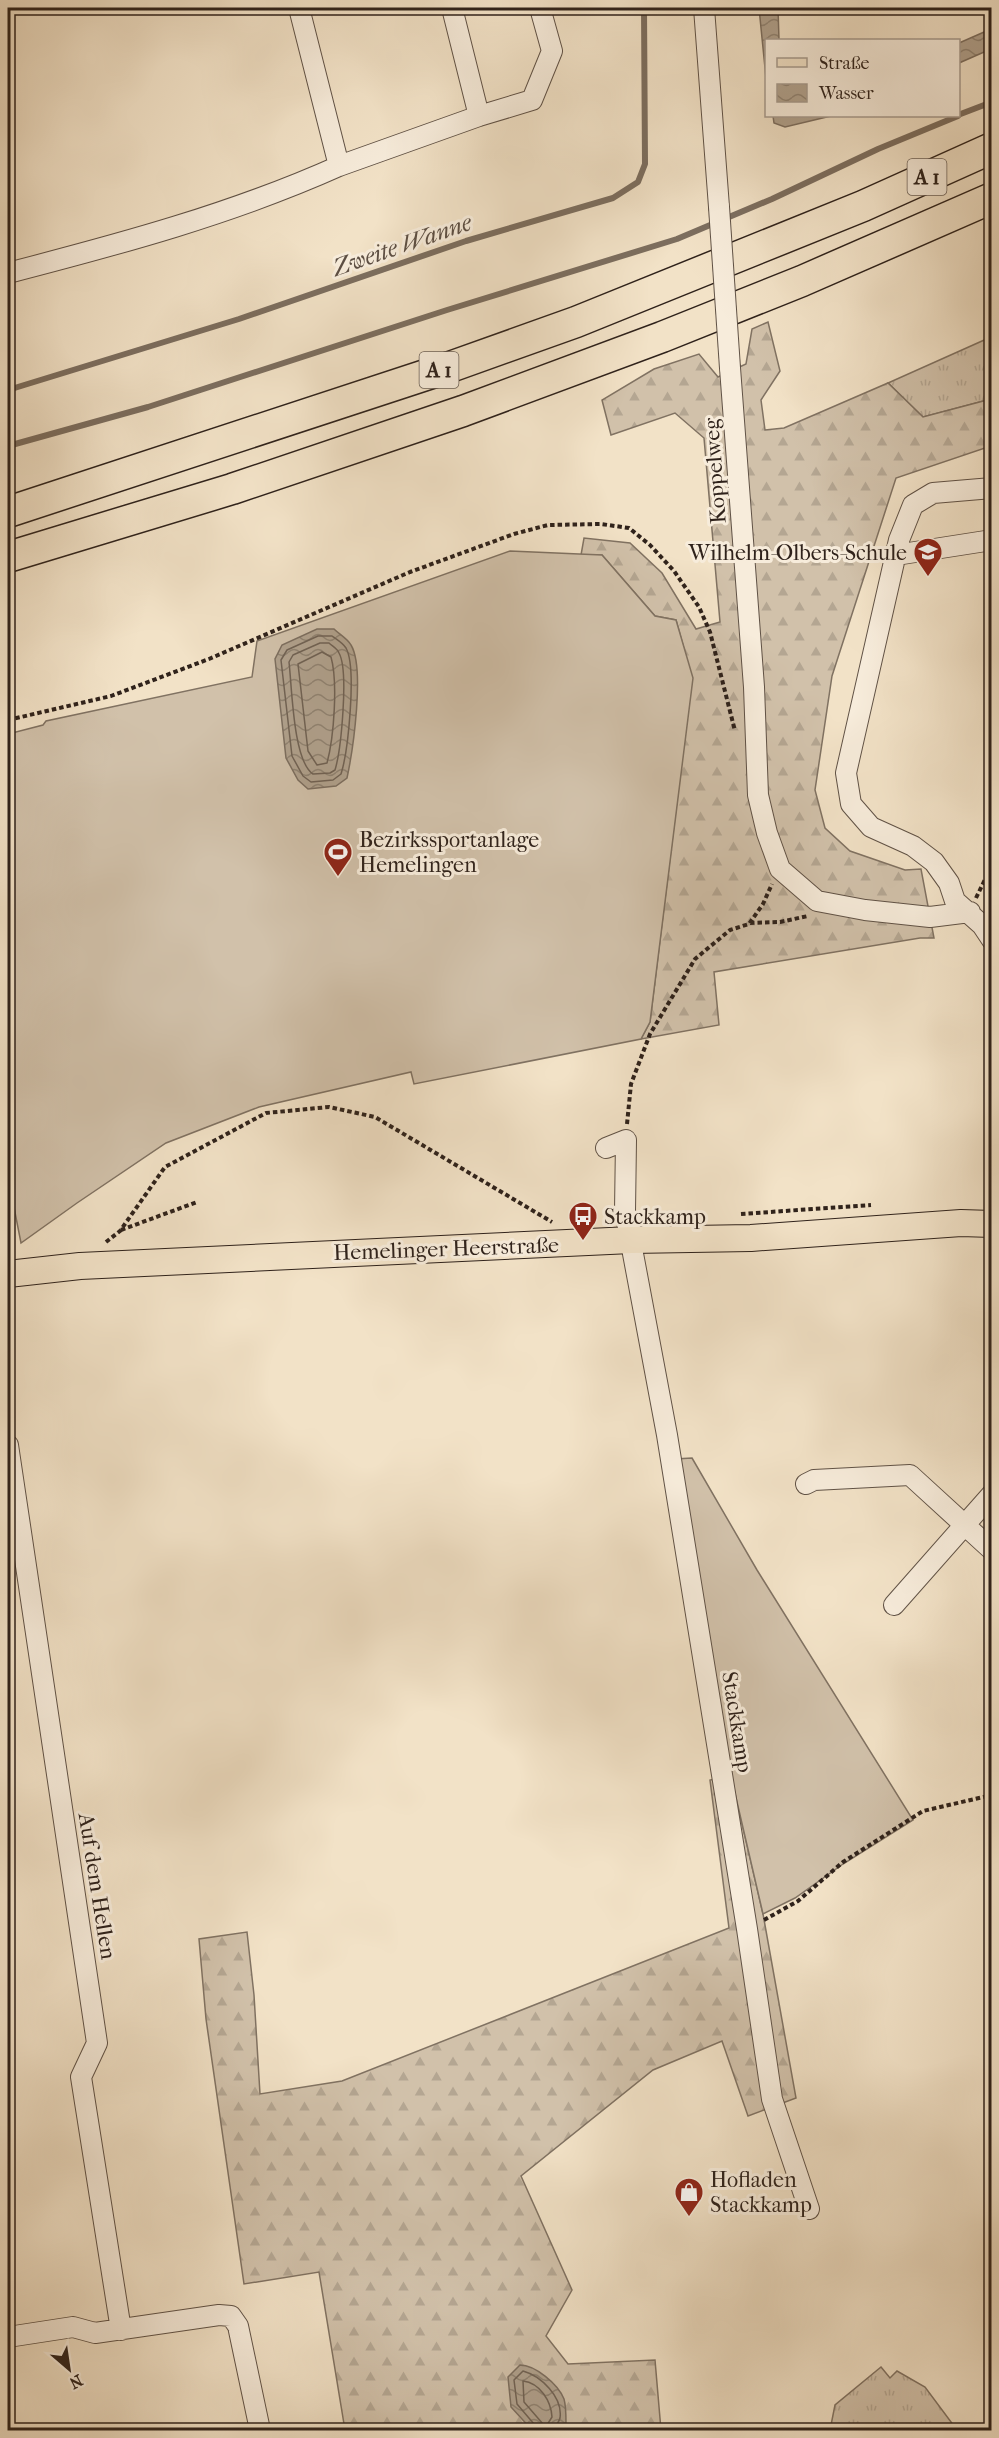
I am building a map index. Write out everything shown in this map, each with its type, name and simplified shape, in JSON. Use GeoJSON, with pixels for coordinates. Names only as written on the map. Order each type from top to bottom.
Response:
{"type":"FeatureCollection","features":[{"type":"Feature","properties":{"kind":"highway","name":"A 1"},"geometry":{"type":"LineString","coordinates":[[8,512],[438,371],[576,322],[863,206],[992,148]]}},
{"type":"Feature","properties":{"kind":"highway","name":"A 1"},"geometry":{"type":"LineString","coordinates":[[8,556],[232,489],[463,411],[662,337],[880,249],[992,198]]}},
{"type":"Feature","properties":{"kind":"main road","name":"Hemelinger Heerstraße"},"geometry":{"type":"LineString","coordinates":[[8,1274],[80,1266],[631,1240],[751,1238],[961,1223],[992,1224]]}},
{"type":"Feature","properties":{"kind":"street"},"geometry":{"type":"LineString","coordinates":[[299,8],[339,166]]}},
{"type":"Feature","properties":{"kind":"street"},"geometry":{"type":"LineString","coordinates":[[452,8],[479,116]]}},
{"type":"Feature","properties":{"kind":"street"},"geometry":{"type":"LineString","coordinates":[[8,273],[140,239],[283,191],[339,166],[479,116],[532,100],[552,51],[540,8]]}},
{"type":"Feature","properties":{"kind":"street","name":"Koppelweg"},"geometry":{"type":"LineString","coordinates":[[704,8],[754,687],[758,795],[766,833],[780,869],[817,901],[865,910],[984,925]]}},
{"type":"Feature","properties":{"kind":"street"},"geometry":{"type":"LineString","coordinates":[[984,925],[956,901],[949,883],[934,862],[912,846],[871,827],[850,804],[846,773],[899,540],[913,504],[933,493],[992,488]]}},
{"type":"Feature","properties":{"kind":"street"},"geometry":{"type":"LineString","coordinates":[[896,555],[992,540]]}},
{"type":"Feature","properties":{"kind":"street"},"geometry":{"type":"LineString","coordinates":[[606,1148],[626,1140]]}},
{"type":"Feature","properties":{"kind":"street","name":"Stackkamp"},"geometry":{"type":"LineString","coordinates":[[626,1140],[625,1211],[667,1436],[747,1929],[772,2099],[809,2209]]}},
{"type":"Feature","properties":{"kind":"street","name":"Auf dem Hellen"},"geometry":{"type":"LineString","coordinates":[[8,1445],[97,2043],[81,2077],[121,2330]]}},
{"type":"Feature","properties":{"kind":"street"},"geometry":{"type":"LineString","coordinates":[[806,1485],[814,1480],[910,1475],[992,1550]]}},
{"type":"Feature","properties":{"kind":"street"},"geometry":{"type":"LineString","coordinates":[[894,1605],[992,1494]]}},
{"type":"Feature","properties":{"kind":"street"},"geometry":{"type":"LineString","coordinates":[[8,2337],[73,2327],[95,2333],[219,2315],[231,2316],[238,2326],[260,2430]]}},
{"type":"Feature","properties":{"kind":"path"},"geometry":{"type":"LineString","coordinates":[[8,720],[111,696],[209,658],[410,572],[514,534],[548,525],[602,524],[630,528],[650,545],[674,571],[699,607],[710,632],[736,736]]}},
{"type":"Feature","properties":{"kind":"path"},"geometry":{"type":"LineString","coordinates":[[984,925],[992,865]]}},
{"type":"Feature","properties":{"kind":"path"},"geometry":{"type":"LineString","coordinates":[[749,924],[763,904],[780,869]]}},
{"type":"Feature","properties":{"kind":"path"},"geometry":{"type":"LineString","coordinates":[[626,1140],[631,1084],[650,1034],[695,959],[730,930],[749,924],[780,922],[814,915],[836,904]]}},
{"type":"Feature","properties":{"kind":"path"},"geometry":{"type":"LineString","coordinates":[[80,1266],[120,1230],[165,1167],[266,1113],[329,1107],[375,1118],[566,1229],[573,1243]]}},
{"type":"Feature","properties":{"kind":"path"},"geometry":{"type":"LineString","coordinates":[[120,1230],[197,1202]]}},
{"type":"Feature","properties":{"kind":"path"},"geometry":{"type":"LineString","coordinates":[[747,1929],[798,1901],[843,1862],[923,1810],[992,1795]]}},
{"type":"Feature","properties":{"kind":"green space"},"geometry":{"type":"Polygon","coordinates":[[[768,322],[780,371],[761,400],[765,430],[784,428],[888,383],[923,417],[991,399],[991,446],[896,478],[832,676],[815,790],[825,828],[850,851],[905,870],[921,869],[934,938],[920,938],[714,972],[719,1025],[641,1039],[650,1022],[692,678],[676,620],[655,616],[602,555],[581,555],[584,538],[630,543],[662,573],[696,629],[720,622],[704,438],[675,413],[611,435],[602,400],[654,369],[699,354],[718,377],[746,364],[752,329],[768,322]]]}},
{"type":"Feature","properties":{"kind":"green space"},"geometry":{"type":"Polygon","coordinates":[[[991,337],[991,399],[923,417],[888,383],[991,337]]]}},
{"type":"Feature","properties":{"kind":"green space","name":"Bezirkssportanlage Hemelingen"},"geometry":{"type":"Polygon","coordinates":[[[510,551],[602,555],[655,616],[676,620],[693,678],[650,1022],[641,1039],[414,1084],[411,1072],[259,1107],[166,1143],[21,1243],[8,1177],[8,734],[43,725],[46,721],[252,677],[257,641],[510,551]]]}},
{"type":"Feature","properties":{"kind":"green space"},"geometry":{"type":"Polygon","coordinates":[[[692,1458],[757,1570],[913,1820],[843,1864],[795,1898],[763,1914],[731,1776],[675,1459],[692,1458]]]}},
{"type":"Feature","properties":{"kind":"green space"},"geometry":{"type":"Polygon","coordinates":[[[731,1776],[763,1914],[796,2098],[748,2116],[722,2041],[653,2070],[521,2176],[572,2290],[546,2336],[568,2364],[655,2360],[661,2430],[345,2430],[319,2272],[244,2284],[206,2019],[199,1939],[247,1932],[254,1995],[260,2094],[342,2081],[729,1928],[710,1780],[731,1776]]]}},
{"type":"Feature","properties":{"kind":"green space"},"geometry":{"type":"Polygon","coordinates":[[[881,2367],[890,2378],[897,2371],[925,2387],[957,2430],[830,2430],[835,2405],[881,2367]]]}},
{"type":"Feature","properties":{"kind":"water"},"geometry":{"type":"Polygon","coordinates":[[[759,8],[778,8],[779,39],[765,39],[765,68],[759,8]]]}},
{"type":"Feature","properties":{"kind":"water"},"geometry":{"type":"Polygon","coordinates":[[[991,29],[991,49],[960,63],[960,43],[991,29]]]}},
{"type":"Feature","properties":{"kind":"water"},"geometry":{"type":"Polygon","coordinates":[[[773,117],[827,117],[785,127],[774,123],[773,117]]]}},
{"type":"Feature","properties":{"kind":"water"},"geometry":{"type":"Polygon","coordinates":[[[317,629],[334,629],[351,645],[357,672],[356,710],[347,778],[336,786],[308,789],[298,780],[286,758],[275,659],[282,645],[317,629]]]}},
{"type":"Feature","properties":{"kind":"water"},"geometry":{"type":"Polygon","coordinates":[[[520,2365],[539,2372],[561,2393],[565,2405],[566,2423],[558,2430],[532,2430],[511,2407],[508,2377],[520,2365]]]}},
{"type":"Feature","properties":{"kind":"waterway","name":"Zweite Wanne"},"geometry":{"type":"LineString","coordinates":[[8,390],[239,319],[466,241],[613,198],[638,182],[645,164],[644,8]]}},
{"type":"Feature","properties":{"kind":"waterway"},"geometry":{"type":"LineString","coordinates":[[960,114],[992,102]]}},
{"type":"Feature","properties":{"kind":"waterway"},"geometry":{"type":"LineString","coordinates":[[8,446],[148,407],[447,310],[677,239],[772,199],[878,149],[956,117]]}},
{"type":"Feature","properties":{"kind":"place","name":"Wilhelm-Olbers-Schule"},"geometry":{"type":"Point","coordinates":[928,578]}},
{"type":"Feature","properties":{"kind":"place","name":"Bezirkssportanlage Hemelingen"},"geometry":{"type":"Point","coordinates":[338,878]}},
{"type":"Feature","properties":{"kind":"place","name":"Stackkamp"},"geometry":{"type":"Point","coordinates":[583,1242]}},
{"type":"Feature","properties":{"kind":"place","name":"Hofladen Stackkamp"},"geometry":{"type":"Point","coordinates":[689,2218]}}]}
